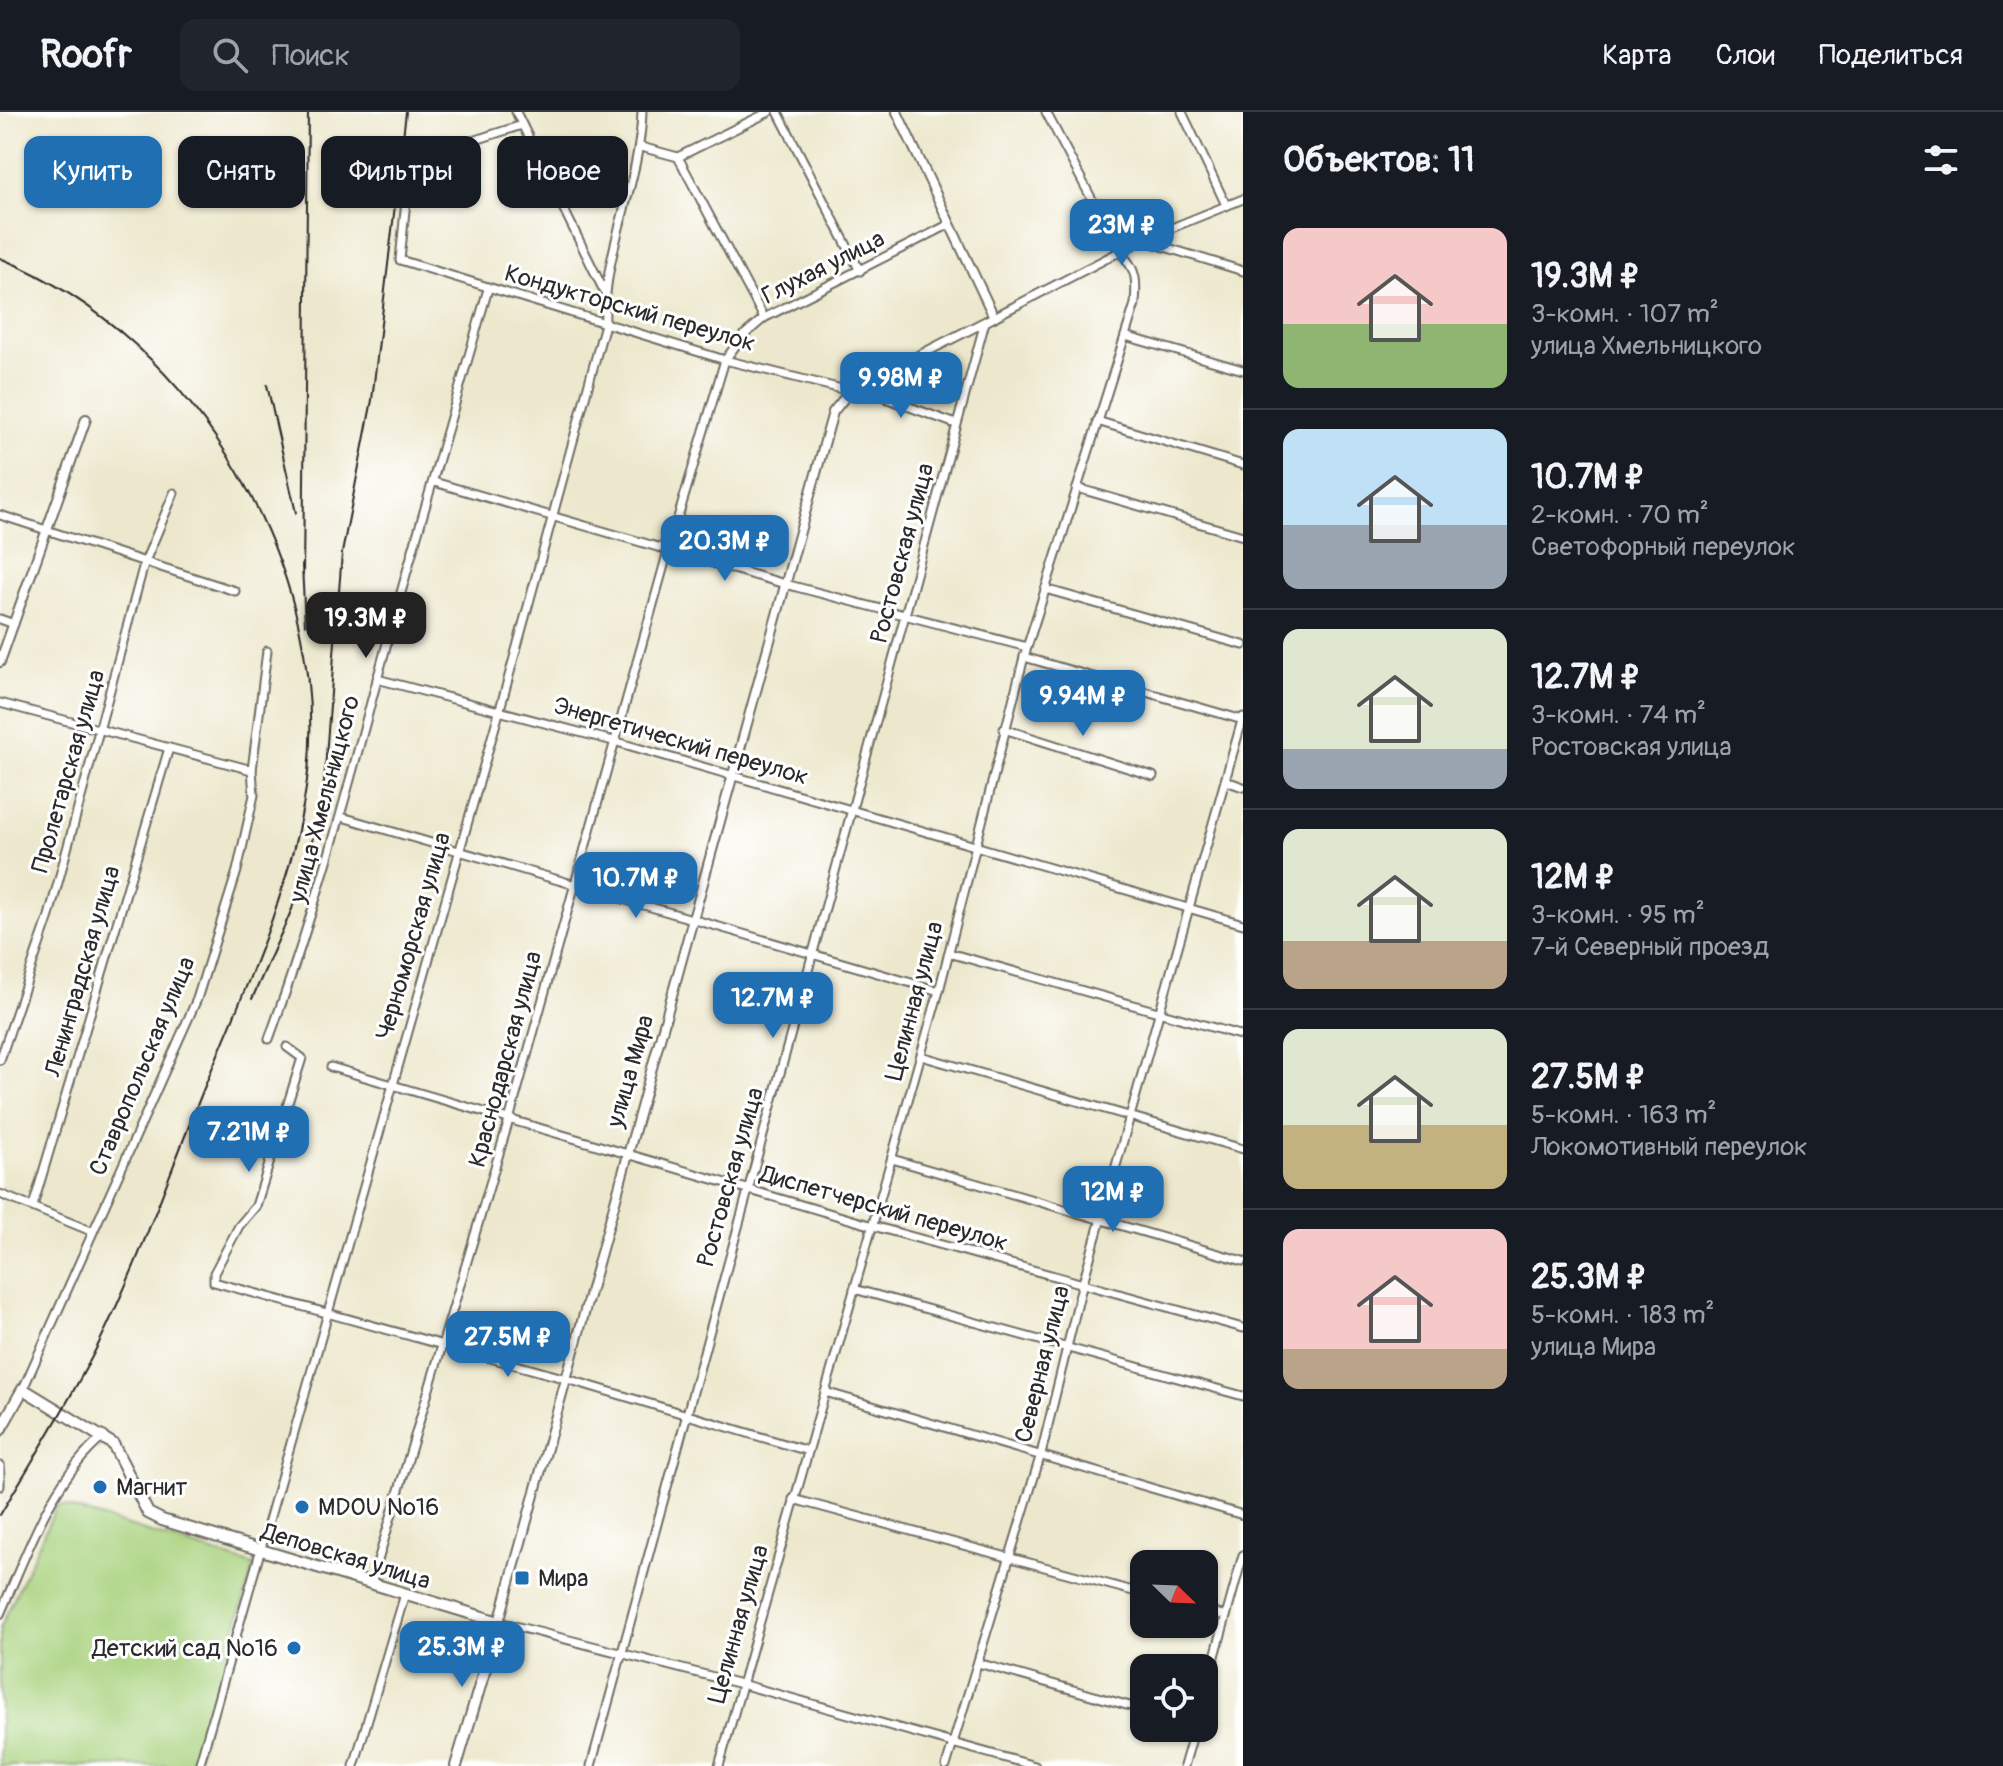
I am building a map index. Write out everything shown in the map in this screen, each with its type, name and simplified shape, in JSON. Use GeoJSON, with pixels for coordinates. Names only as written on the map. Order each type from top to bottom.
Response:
{"type":"FeatureCollection","features":[{"type":"Feature","properties":{"kind":"main road","name":"Ставропольская улица"},"geometry":{"type":"LineString","coordinates":[[0,1430],[23,1389]]}},
{"type":"Feature","properties":{"kind":"main road","name":"Деповская улица"},"geometry":{"type":"LineString","coordinates":[[23,1389],[104,1436],[123,1457],[148,1513],[179,1527],[499,1622]]}},
{"type":"Feature","properties":{"kind":"main road","name":"улица Мира"},"geometry":{"type":"LineString","coordinates":[[456,1766],[499,1622]]}},
{"type":"Feature","properties":{"kind":"street"},"geometry":{"type":"LineString","coordinates":[[516,112],[604,291]]}},
{"type":"Feature","properties":{"kind":"street","name":"Черноморская улица"},"geometry":{"type":"LineString","coordinates":[[199,1766],[500,709],[605,324],[604,291],[641,147],[642,112]]}},
{"type":"Feature","properties":{"kind":"street"},"geometry":{"type":"LineString","coordinates":[[641,147],[678,157],[769,112]]}},
{"type":"Feature","properties":{"kind":"street"},"geometry":{"type":"LineString","coordinates":[[778,112],[860,271]]}},
{"type":"Feature","properties":{"kind":"street"},"geometry":{"type":"LineString","coordinates":[[897,112],[994,317]]}},
{"type":"Feature","properties":{"kind":"street","name":"Целинная улица"},"geometry":{"type":"LineString","coordinates":[[719,1766],[939,991],[1024,657],[1135,304],[1137,276],[1132,264],[1119,251],[1046,112]]}},
{"type":"Feature","properties":{"kind":"street"},"geometry":{"type":"LineString","coordinates":[[1182,112],[1226,205]]}},
{"type":"Feature","properties":{"kind":"street","name":"Кондукторский переулок"},"geometry":{"type":"LineString","coordinates":[[522,125],[410,161],[400,260],[725,360],[850,391]]}},
{"type":"Feature","properties":{"kind":"street"},"geometry":{"type":"LineString","coordinates":[[678,157],[764,318]]}},
{"type":"Feature","properties":{"kind":"street"},"geometry":{"type":"LineString","coordinates":[[850,391],[1119,251],[1243,199]]}},
{"type":"Feature","properties":{"kind":"street","name":"Глухая улица"},"geometry":{"type":"LineString","coordinates":[[725,360],[743,336],[764,318],[950,224]]}},
{"type":"Feature","properties":{"kind":"street"},"geometry":{"type":"LineString","coordinates":[[1142,240],[1243,271]]}},
{"type":"Feature","properties":{"kind":"street","name":"улица Хмельницкого"},"geometry":{"type":"LineString","coordinates":[[269,1039],[310,928],[488,289]]}},
{"type":"Feature","properties":{"kind":"street","name":"Ростовская улица"},"geometry":{"type":"LineString","coordinates":[[591,1766],[684,1414],[907,617],[985,322]]}},
{"type":"Feature","properties":{"kind":"street"},"geometry":{"type":"LineString","coordinates":[[1125,336],[1243,370]]}},
{"type":"Feature","properties":{"kind":"street","name":"Краснодарская улица"},"geometry":{"type":"LineString","coordinates":[[371,1584],[444,1345],[617,742],[668,551],[725,360]]}},
{"type":"Feature","properties":{"kind":"street"},"geometry":{"type":"LineString","coordinates":[[871,380],[888,399],[956,424]]}},
{"type":"Feature","properties":{"kind":"street","name":"улица Мира"},"geometry":{"type":"LineString","coordinates":[[499,1622],[833,412],[850,391]]}},
{"type":"Feature","properties":{"kind":"street"},"geometry":{"type":"LineString","coordinates":[[0,662],[86,419]]}},
{"type":"Feature","properties":{"kind":"street"},"geometry":{"type":"LineString","coordinates":[[1097,421],[1243,465]]}},
{"type":"Feature","properties":{"kind":"street"},"geometry":{"type":"LineString","coordinates":[[434,482],[785,584],[1027,647]]}},
{"type":"Feature","properties":{"kind":"street"},"geometry":{"type":"LineString","coordinates":[[1077,488],[1243,536]]}},
{"type":"Feature","properties":{"kind":"street","name":"Пролетарская улица"},"geometry":{"type":"LineString","coordinates":[[0,1060],[49,916],[102,731],[144,564],[174,493]]}},
{"type":"Feature","properties":{"kind":"street"},"geometry":{"type":"LineString","coordinates":[[0,515],[235,591]]}},
{"type":"Feature","properties":{"kind":"street"},"geometry":{"type":"LineString","coordinates":[[1045,589],[1243,645]]}},
{"type":"Feature","properties":{"kind":"street"},"geometry":{"type":"LineString","coordinates":[[0,619],[14,624]]}},
{"type":"Feature","properties":{"kind":"street","name":"Ставропольская улица"},"geometry":{"type":"LineString","coordinates":[[23,1389],[206,973],[254,795],[252,770],[267,651]]}},
{"type":"Feature","properties":{"kind":"street"},"geometry":{"type":"LineString","coordinates":[[1024,657],[1243,719]]}},
{"type":"Feature","properties":{"kind":"street","name":"Энергетический переулок"},"geometry":{"type":"LineString","coordinates":[[377,679],[617,742],[1243,924]]}},
{"type":"Feature","properties":{"kind":"street"},"geometry":{"type":"LineString","coordinates":[[0,703],[252,770]]}},
{"type":"Feature","properties":{"kind":"street","name":"Северная улица"},"geometry":{"type":"LineString","coordinates":[[946,1766],[1041,1454],[1082,1286],[1243,719]]}},
{"type":"Feature","properties":{"kind":"street"},"geometry":{"type":"LineString","coordinates":[[1004,729],[1153,776]]}},
{"type":"Feature","properties":{"kind":"street","name":"Ленинградская улица"},"geometry":{"type":"LineString","coordinates":[[33,1206],[169,748]]}},
{"type":"Feature","properties":{"kind":"street"},"geometry":{"type":"LineString","coordinates":[[1226,781],[1243,787]]}},
{"type":"Feature","properties":{"kind":"street"},"geometry":{"type":"LineString","coordinates":[[342,817],[573,887],[939,991]]}},
{"type":"Feature","properties":{"kind":"street"},"geometry":{"type":"LineString","coordinates":[[949,953],[1243,1036]]}},
{"type":"Feature","properties":{"kind":"street"},"geometry":{"type":"LineString","coordinates":[[287,1047],[302,1058],[256,1206],[239,1226],[214,1273],[214,1282],[567,1379],[808,1451]]}},
{"type":"Feature","properties":{"kind":"street"},"geometry":{"type":"LineString","coordinates":[[921,1056],[1243,1149]]}},
{"type":"Feature","properties":{"kind":"street","name":"Диспетчерский переулок"},"geometry":{"type":"LineString","coordinates":[[331,1067],[1082,1286],[1243,1328]]}},
{"type":"Feature","properties":{"kind":"street"},"geometry":{"type":"LineString","coordinates":[[892,1159],[1243,1261]]}},
{"type":"Feature","properties":{"kind":"street"},"geometry":{"type":"LineString","coordinates":[[0,1194],[91,1231]]}},
{"type":"Feature","properties":{"kind":"street"},"geometry":{"type":"LineString","coordinates":[[854,1289],[1243,1396]]}},
{"type":"Feature","properties":{"kind":"street"},"geometry":{"type":"LineString","coordinates":[[825,1392],[1243,1515]]}},
{"type":"Feature","properties":{"kind":"street"},"geometry":{"type":"LineString","coordinates":[[0,1614],[56,1491],[85,1452],[104,1436]]}},
{"type":"Feature","properties":{"kind":"street"},"geometry":{"type":"LineString","coordinates":[[0,1466],[0,1486]]}},
{"type":"Feature","properties":{"kind":"street"},"geometry":{"type":"LineString","coordinates":[[793,1499],[1130,1590]]}},
{"type":"Feature","properties":{"kind":"street"},"geometry":{"type":"LineString","coordinates":[[1216,1654],[1243,1555]]}},
{"type":"Feature","properties":{"kind":"street"},"geometry":{"type":"LineString","coordinates":[[354,1766],[405,1594]]}},
{"type":"Feature","properties":{"kind":"street"},"geometry":{"type":"LineString","coordinates":[[1218,1614],[1226,1616]]}},
{"type":"Feature","properties":{"kind":"street","name":"Деповская улица"},"geometry":{"type":"LineString","coordinates":[[499,1622],[741,1684],[1035,1766]]}},
{"type":"Feature","properties":{"kind":"street"},"geometry":{"type":"LineString","coordinates":[[978,1663],[1130,1706]]}},
{"type":"Feature","properties":{"kind":"street"},"geometry":{"type":"LineString","coordinates":[[1184,1766],[1191,1742]]}},
{"type":"Feature","properties":{"kind":"green space"},"geometry":{"type":"Polygon","coordinates":[[[64,1506],[254,1565],[195,1766],[0,1766],[0,1628],[56,1507],[64,1506]]]}},
{"type":"Feature","properties":{"kind":"railway"},"geometry":{"type":"LineString","coordinates":[[303,575],[308,112]]}},
{"type":"Feature","properties":{"kind":"railway"},"geometry":{"type":"LineString","coordinates":[[252,999],[292,909],[322,807],[342,553],[372,400],[406,112]]}},
{"type":"Feature","properties":{"kind":"railway"},"geometry":{"type":"LineString","coordinates":[[0,258],[71,295],[135,345],[192,405],[238,474],[275,548],[299,627],[310,708],[306,788],[299,826],[279,899],[253,970],[114,1312],[75,1388],[0,1515]]}},
{"type":"Feature","properties":{"kind":"railway"},"geometry":{"type":"LineString","coordinates":[[267,385],[296,513]]}},
{"type":"Feature","properties":{"kind":"railway"},"geometry":{"type":"LineString","coordinates":[[302,565],[305,625]]}},
{"type":"Feature","properties":{"kind":"place","name":"Магнит"},"geometry":{"type":"Point","coordinates":[100,1487]}},
{"type":"Feature","properties":{"kind":"place","name":"MDOU №16"},"geometry":{"type":"Point","coordinates":[302,1507]}},
{"type":"Feature","properties":{"kind":"place","name":"Мира"},"geometry":{"type":"Point","coordinates":[522,1578]}},
{"type":"Feature","properties":{"kind":"place","name":"Детский сад №16"},"geometry":{"type":"Point","coordinates":[294,1648]}}]}
